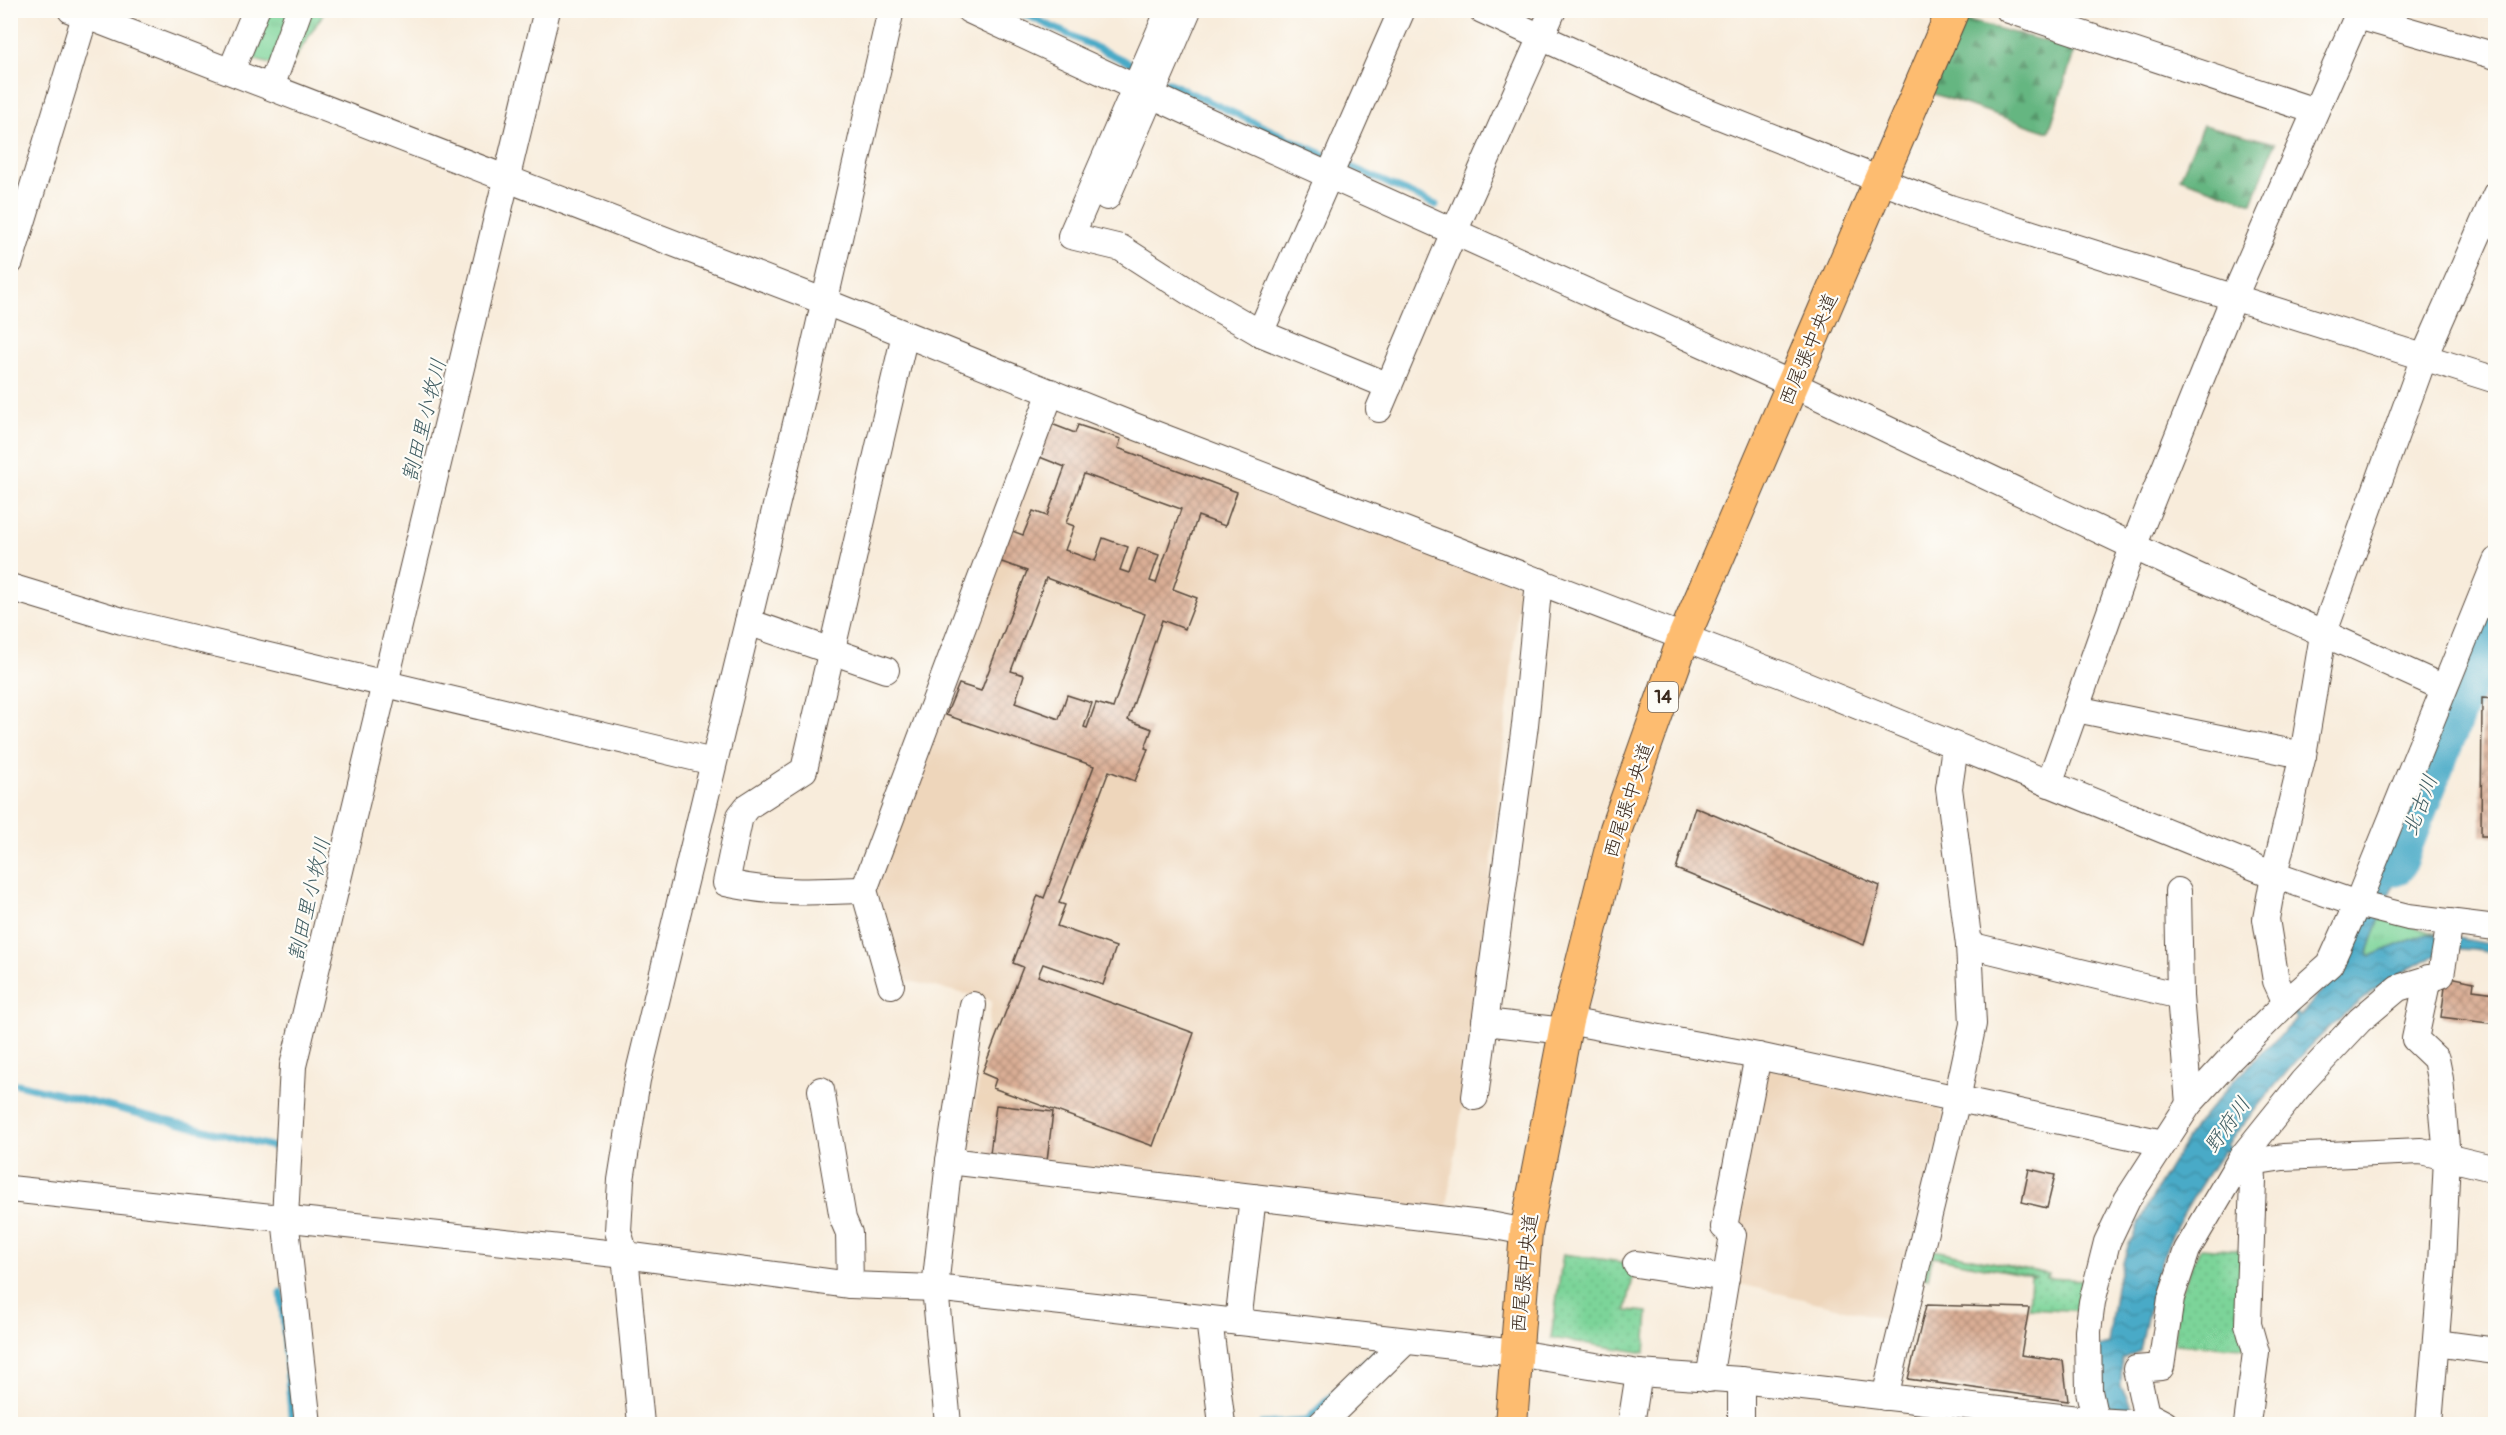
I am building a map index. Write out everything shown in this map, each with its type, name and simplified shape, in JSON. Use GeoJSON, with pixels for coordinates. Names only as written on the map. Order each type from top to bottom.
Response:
{"type":"FeatureCollection","features":[{"type":"Feature","properties":{"kind":"main road","name":"西尾張中央道"},"geometry":{"type":"LineString","coordinates":[[1510,1425],[1526,1232],[1566,1026],[1616,829],[1684,637],[1794,385],[1946,12]]}},
{"type":"Feature","properties":{"kind":"street"},"geometry":{"type":"LineString","coordinates":[[231,71],[256,10]]}},
{"type":"Feature","properties":{"kind":"street"},"geometry":{"type":"LineString","coordinates":[[275,76],[299,10]]}},
{"type":"Feature","properties":{"kind":"street"},"geometry":{"type":"LineString","coordinates":[[308,1425],[285,1218],[293,1066],[508,178],[546,10]]}},
{"type":"Feature","properties":{"kind":"street"},"geometry":{"type":"LineString","coordinates":[[641,1425],[626,1255],[618,1231],[627,1134],[637,1080],[748,622],[891,10]]}},
{"type":"Feature","properties":{"kind":"street"},"geometry":{"type":"LineString","coordinates":[[969,10],[1794,385],[2133,547],[2323,635],[2444,687]]}},
{"type":"Feature","properties":{"kind":"street"},"geometry":{"type":"LineString","coordinates":[[1143,91],[1169,10]]}},
{"type":"Feature","properties":{"kind":"street"},"geometry":{"type":"LineString","coordinates":[[1188,10],[1143,91],[1071,236],[1121,248],[1191,293],[1260,333],[1384,398],[1454,232],[1553,10]]}},
{"type":"Feature","properties":{"kind":"street"},"geometry":{"type":"LineString","coordinates":[[1260,333],[1402,10]]}},
{"type":"Feature","properties":{"kind":"street"},"geometry":{"type":"LineString","coordinates":[[1482,10],[1540,39],[1679,100],[1950,208],[2496,380]]}},
{"type":"Feature","properties":{"kind":"street"},"geometry":{"type":"LineString","coordinates":[[2009,10],[2315,111]]}},
{"type":"Feature","properties":{"kind":"street"},"geometry":{"type":"LineString","coordinates":[[10,262],[78,13],[508,178],[1051,392],[1782,675],[2274,875],[2367,907],[2449,928],[2496,928]]}},
{"type":"Feature","properties":{"kind":"street"},"geometry":{"type":"LineString","coordinates":[[2049,784],[2133,547],[2234,297],[2359,13],[2496,56]]}},
{"type":"Feature","properties":{"kind":"street"},"geometry":{"type":"LineString","coordinates":[[2286,1003],[2276,981],[2266,919],[2274,875],[2303,755],[2323,635],[2424,357],[2496,194]]}},
{"type":"Feature","properties":{"kind":"street"},"geometry":{"type":"LineString","coordinates":[[864,890],[797,892],[757,890],[726,882],[740,816],[747,807],[804,770],[905,334]]}},
{"type":"Feature","properties":{"kind":"street"},"geometry":{"type":"LineString","coordinates":[[891,985],[864,890],[1051,392]]}},
{"type":"Feature","properties":{"kind":"street"},"geometry":{"type":"LineString","coordinates":[[2098,1422],[2089,1381],[2088,1331],[2092,1302],[2107,1242],[2127,1200],[2189,1104],[2286,1003],[2330,964],[2367,907],[2444,687],[2496,561]]}},
{"type":"Feature","properties":{"kind":"street"},"geometry":{"type":"LineString","coordinates":[[1475,1097],[1525,725],[1539,581]]}},
{"type":"Feature","properties":{"kind":"street"},"geometry":{"type":"LineString","coordinates":[[10,587],[122,621],[713,762]]}},
{"type":"Feature","properties":{"kind":"street"},"geometry":{"type":"LineString","coordinates":[[748,622],[886,670]]}},
{"type":"Feature","properties":{"kind":"street"},"geometry":{"type":"LineString","coordinates":[[2076,709],[2303,755]]}},
{"type":"Feature","properties":{"kind":"street"},"geometry":{"type":"LineString","coordinates":[[1885,1397],[1958,1099],[1973,1024],[1969,945],[1949,788],[1955,747]]}},
{"type":"Feature","properties":{"kind":"street"},"geometry":{"type":"LineString","coordinates":[[2178,891],[2180,996],[2189,1104]]}},
{"type":"Feature","properties":{"kind":"street"},"geometry":{"type":"LineString","coordinates":[[2429,1425],[2442,1265],[2447,1157],[2436,1059],[2415,1039],[2449,928]]}},
{"type":"Feature","properties":{"kind":"street"},"geometry":{"type":"LineString","coordinates":[[1969,945],[2180,996]]}},
{"type":"Feature","properties":{"kind":"street"},"geometry":{"type":"LineString","coordinates":[[2164,1425],[2146,1414],[2136,1370],[2161,1367],[2171,1298],[2187,1250],[2303,1081],[2360,1020],[2398,988],[2435,971]]}},
{"type":"Feature","properties":{"kind":"street"},"geometry":{"type":"LineString","coordinates":[[948,1425],[935,1287],[949,1161],[973,1005]]}},
{"type":"Feature","properties":{"kind":"street"},"geometry":{"type":"LineString","coordinates":[[1485,1022],[1566,1026],[1758,1056],[2163,1143]]}},
{"type":"Feature","properties":{"kind":"street"},"geometry":{"type":"LineString","coordinates":[[1709,1379],[1733,1235],[1724,1227],[1758,1056]]}},
{"type":"Feature","properties":{"kind":"street"},"geometry":{"type":"LineString","coordinates":[[821,1090],[843,1219],[849,1233],[850,1285]]}},
{"type":"Feature","properties":{"kind":"street"},"geometry":{"type":"LineString","coordinates":[[2247,1160],[2421,1151],[2496,1168]]}},
{"type":"Feature","properties":{"kind":"street"},"geometry":{"type":"LineString","coordinates":[[2247,1160],[2253,1180],[2248,1324],[2256,1352],[2247,1425]]}},
{"type":"Feature","properties":{"kind":"street"},"geometry":{"type":"LineString","coordinates":[[949,1161],[1490,1225],[1526,1232]]}},
{"type":"Feature","properties":{"kind":"street"},"geometry":{"type":"LineString","coordinates":[[10,1189],[626,1255],[850,1285],[935,1287],[1516,1353],[1639,1373],[1742,1380],[1885,1397],[1942,1414],[2148,1425]]}},
{"type":"Feature","properties":{"kind":"street"},"geometry":{"type":"LineString","coordinates":[[1238,1322],[1253,1197]]}},
{"type":"Feature","properties":{"kind":"street"},"geometry":{"type":"LineString","coordinates":[[1636,1264],[1726,1278]]}},
{"type":"Feature","properties":{"kind":"street"},"geometry":{"type":"LineString","coordinates":[[1209,1319],[1222,1422]]}},
{"type":"Feature","properties":{"kind":"street"},"geometry":{"type":"LineString","coordinates":[[1321,1425],[1406,1341]]}},
{"type":"Feature","properties":{"kind":"street"},"geometry":{"type":"LineString","coordinates":[[2436,1343],[2496,1351]]}},
{"type":"Feature","properties":{"kind":"street"},"geometry":{"type":"LineString","coordinates":[[1631,1425],[1639,1373]]}},
{"type":"Feature","properties":{"kind":"street"},"geometry":{"type":"LineString","coordinates":[[1741,1425],[1742,1380]]}},
{"type":"Feature","properties":{"kind":"shaded area"},"geometry":{"type":"Polygon","coordinates":[[[1055,404],[1520,585],[1475,1024],[1446,1214],[967,1154],[992,1000],[896,978],[872,887],[1055,404]]]}},
{"type":"Feature","properties":{"kind":"shaded area"},"geometry":{"type":"Polygon","coordinates":[[[1761,1067],[1935,1104],[1944,1116],[1894,1321],[1732,1282],[1732,1219],[1761,1067]]]}},
{"type":"Feature","properties":{"kind":"green space"},"geometry":{"type":"Polygon","coordinates":[[[269,11],[325,11],[288,69],[249,58],[269,11]]]}},
{"type":"Feature","properties":{"kind":"green space"},"geometry":{"type":"Polygon","coordinates":[[[1950,16],[2075,49],[2049,132],[1919,89],[1950,16]]]}},
{"type":"Feature","properties":{"kind":"green space"},"geometry":{"type":"Polygon","coordinates":[[[2203,125],[2275,143],[2252,203],[2180,178],[2203,125]]]}},
{"type":"Feature","properties":{"kind":"green space"},"geometry":{"type":"Polygon","coordinates":[[[2380,917],[2438,934],[2425,934],[2370,956],[2368,952],[2380,917]]]}},
{"type":"Feature","properties":{"kind":"green space"},"geometry":{"type":"Polygon","coordinates":[[[2200,1248],[2250,1251],[2244,1348],[2174,1344],[2177,1300],[2200,1248]]]}},
{"type":"Feature","properties":{"kind":"green space"},"geometry":{"type":"Polygon","coordinates":[[[1929,1249],[2049,1274],[2046,1278],[2088,1280],[2086,1311],[2029,1308],[2031,1277],[2038,1277],[1932,1257],[1928,1278],[1922,1277],[1929,1249]]]}},
{"type":"Feature","properties":{"kind":"green space"},"geometry":{"type":"Polygon","coordinates":[[[1563,1254],[1636,1264],[1626,1310],[1648,1312],[1645,1353],[1551,1338],[1563,1254]]]}},
{"type":"Feature","properties":{"kind":"water","name":"野府川"},"geometry":{"type":"Polygon","coordinates":[[[2404,812],[2421,818],[2380,917],[2368,952],[2370,956],[2425,934],[2438,934],[2495,945],[2495,953],[2464,949],[2448,951],[2421,962],[2388,981],[2361,1000],[2312,1044],[2268,1094],[2227,1145],[2238,1154],[2235,1158],[2224,1150],[2181,1218],[2169,1242],[2155,1282],[2140,1351],[2122,1359],[2121,1386],[2134,1411],[2111,1424],[2101,1387],[2098,1347],[2108,1344],[2116,1286],[2128,1246],[2157,1188],[2194,1127],[2235,1079],[2297,1019],[2291,1013],[2293,1010],[2300,1016],[2345,964],[2404,812]]]}},
{"type":"Feature","properties":{"kind":"building"},"geometry":{"type":"Polygon","coordinates":[[[1049,423],[1075,433],[1078,425],[1121,439],[1118,448],[1237,492],[1225,526],[1198,516],[1173,589],[1197,598],[1185,629],[1162,620],[1128,720],[1152,729],[1145,748],[1148,749],[1135,781],[1109,771],[1059,903],[1065,905],[1057,926],[1116,947],[1103,985],[1043,964],[1038,976],[1194,1033],[1153,1146],[993,1088],[996,1079],[982,1073],[1023,967],[1013,963],[1038,895],[1044,898],[1094,766],[946,715],[959,684],[981,691],[1027,571],[996,560],[1007,529],[1023,535],[1033,511],[1047,516],[1065,467],[1037,456],[1049,423]],[[1084,474],[1066,523],[1074,526],[1065,550],[1095,561],[1103,538],[1128,547],[1120,570],[1129,573],[1138,548],[1159,555],[1150,581],[1156,583],[1181,509],[1084,474]],[[1046,578],[1011,671],[1024,675],[1015,703],[1059,719],[1067,695],[1092,703],[1084,727],[1087,728],[1096,703],[1113,708],[1145,614],[1046,578]]]}},
{"type":"Feature","properties":{"kind":"building"},"geometry":{"type":"Polygon","coordinates":[[[2482,698],[2496,699],[2496,836],[2481,836],[2482,698]]]}},
{"type":"Feature","properties":{"kind":"building"},"geometry":{"type":"Polygon","coordinates":[[[1695,807],[1880,886],[1864,945],[1676,869],[1695,807]]]}},
{"type":"Feature","properties":{"kind":"building"},"geometry":{"type":"Polygon","coordinates":[[[2441,975],[2474,982],[2473,990],[2496,993],[2496,1024],[2441,1017],[2446,980],[2441,975]]]}},
{"type":"Feature","properties":{"kind":"building"},"geometry":{"type":"Polygon","coordinates":[[[996,1105],[1053,1112],[1047,1161],[990,1154],[996,1105]]]}},
{"type":"Feature","properties":{"kind":"building"},"geometry":{"type":"Polygon","coordinates":[[[2029,1169],[2055,1175],[2047,1208],[2022,1202],[2029,1169]]]}},
{"type":"Feature","properties":{"kind":"building"},"geometry":{"type":"Polygon","coordinates":[[[1926,1305],[2029,1308],[2021,1355],[2063,1361],[2068,1401],[1908,1379],[1926,1305]]]}},
{"type":"Feature","properties":{"kind":"waterway"},"geometry":{"type":"LineString","coordinates":[[1016,10],[1134,65]]}},
{"type":"Feature","properties":{"kind":"waterway"},"geometry":{"type":"LineString","coordinates":[[1167,82],[1331,158]]}},
{"type":"Feature","properties":{"kind":"waterway"},"geometry":{"type":"LineString","coordinates":[[1347,165],[1436,205]]}},
{"type":"Feature","properties":{"kind":"waterway","name":"北古川"},"geometry":{"type":"LineString","coordinates":[[2395,867],[2496,611]]}},
{"type":"Feature","properties":{"kind":"waterway"},"geometry":{"type":"LineString","coordinates":[[18,1084],[278,1148]]}},
{"type":"Feature","properties":{"kind":"waterway","name":"割田里小牧川"},"geometry":{"type":"LineString","coordinates":[[281,1292],[292,1424]]}},
{"type":"Feature","properties":{"kind":"waterway"},"geometry":{"type":"LineString","coordinates":[[1262,1424],[1306,1421],[1378,1351]]}}]}
